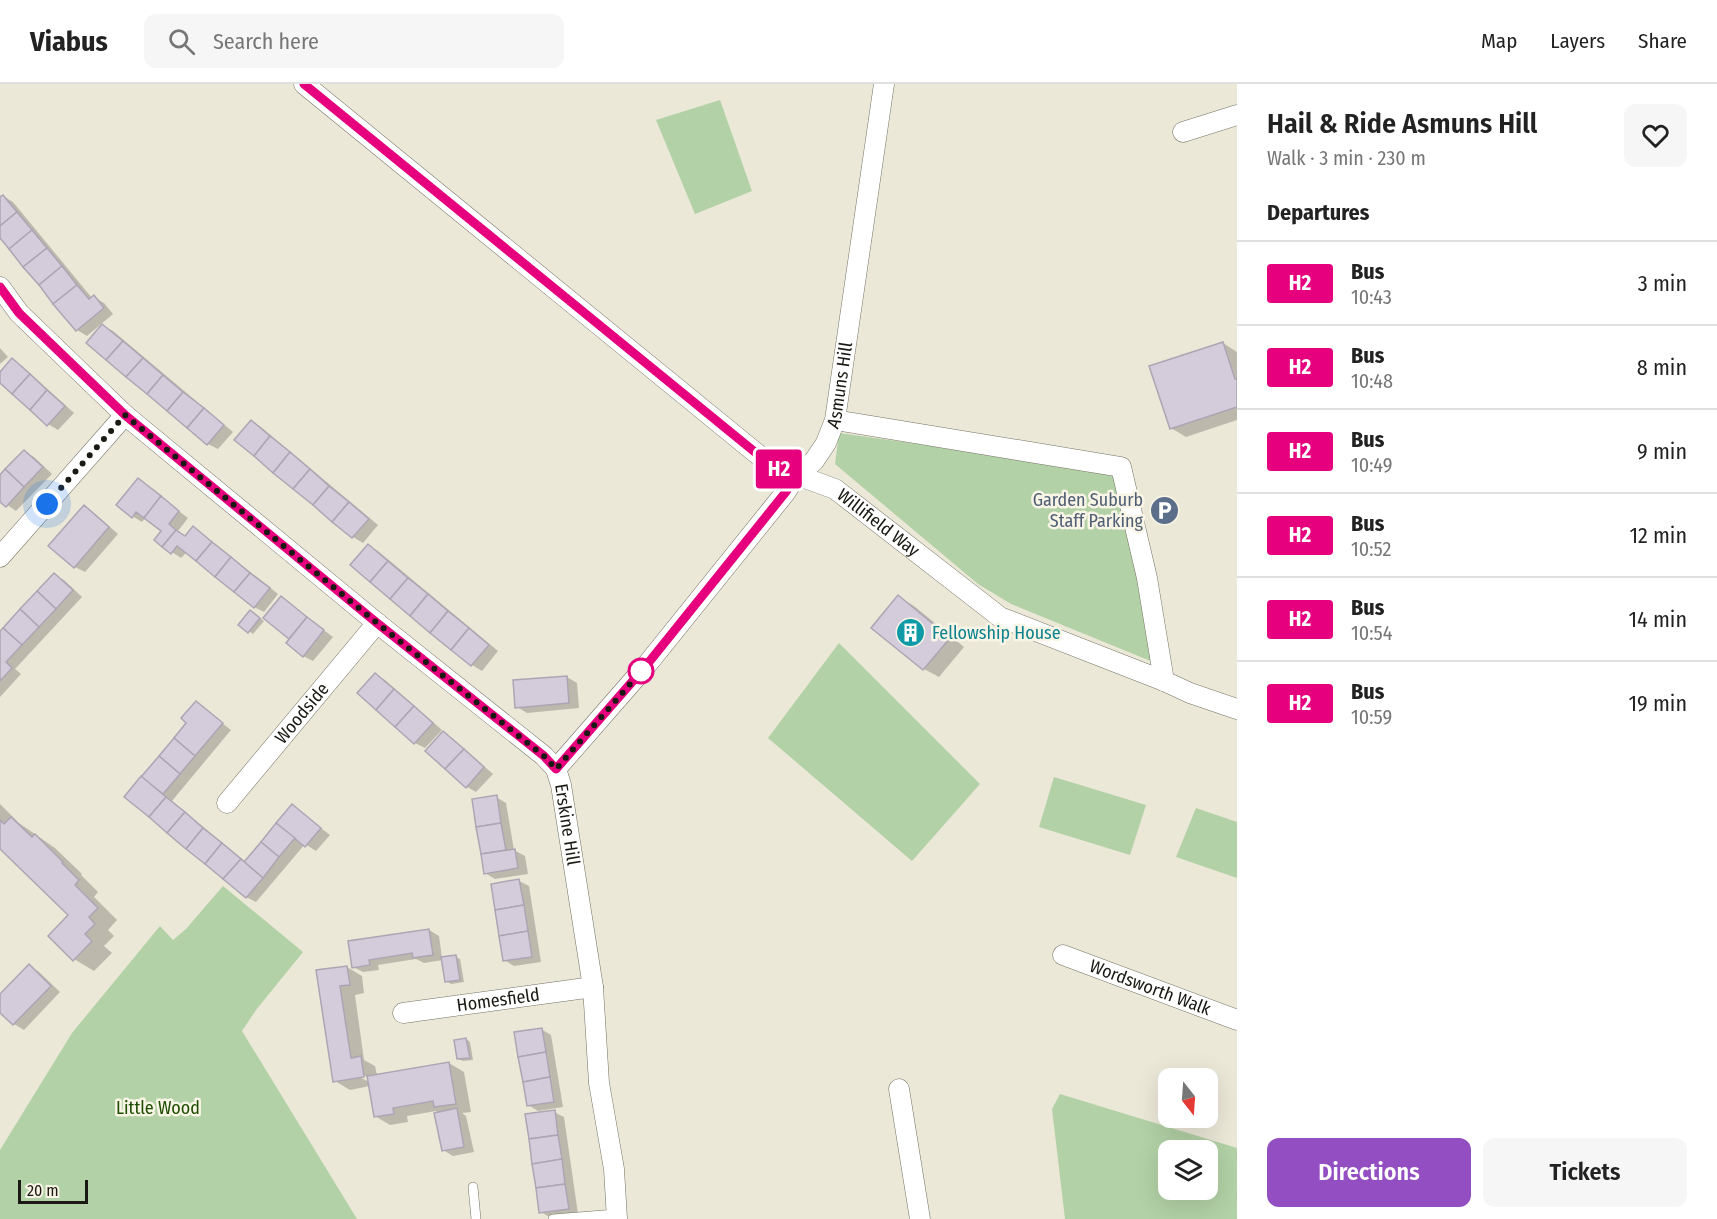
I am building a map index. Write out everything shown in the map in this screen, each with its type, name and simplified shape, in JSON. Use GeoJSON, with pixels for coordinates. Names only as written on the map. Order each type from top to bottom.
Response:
{"type":"FeatureCollection","features":[{"type":"Feature","properties":{"kind":"street","name":"Willifield Way"},"geometry":{"type":"LineString","coordinates":[[304,84],[772,466],[835,489],[1000,616],[1190,693],[1237,709]]}},
{"type":"Feature","properties":{"kind":"street","name":"Asmuns Hill"},"geometry":{"type":"LineString","coordinates":[[556,769],[645,667],[797,475],[814,461],[826,443],[835,420],[884,84]]}},
{"type":"Feature","properties":{"kind":"street"},"geometry":{"type":"LineString","coordinates":[[1183,132],[1237,115]]}},
{"type":"Feature","properties":{"kind":"street","name":"Erskine Hill"},"geometry":{"type":"LineString","coordinates":[[0,287],[19,313],[125,415],[377,623],[544,756],[556,769],[561,785],[593,987],[598,1083],[614,1169],[616,1217]]}},
{"type":"Feature","properties":{"kind":"street"},"geometry":{"type":"LineString","coordinates":[[0,557],[125,415]]}},
{"type":"Feature","properties":{"kind":"street"},"geometry":{"type":"LineString","coordinates":[[835,420],[1121,467],[1147,578],[1164,681]]}},
{"type":"Feature","properties":{"kind":"street","name":"Woodside"},"geometry":{"type":"LineString","coordinates":[[227,803],[377,623]]}},
{"type":"Feature","properties":{"kind":"street","name":"Wordsworth Walk"},"geometry":{"type":"LineString","coordinates":[[1063,955],[1237,1020]]}},
{"type":"Feature","properties":{"kind":"street","name":"Homesfield"},"geometry":{"type":"LineString","coordinates":[[403,1013],[593,987]]}},
{"type":"Feature","properties":{"kind":"street"},"geometry":{"type":"LineString","coordinates":[[899,1089],[920,1219]]}},
{"type":"Feature","properties":{"kind":"lane"},"geometry":{"type":"LineString","coordinates":[[473,1186],[477,1219]]}},
{"type":"Feature","properties":{"kind":"lane"},"geometry":{"type":"LineString","coordinates":[[553,1219],[616,1217]]}},
{"type":"Feature","properties":{"kind":"green space"},"geometry":{"type":"Polygon","coordinates":[[[720,100],[752,191],[695,214],[656,120],[720,100]]]}},
{"type":"Feature","properties":{"kind":"green space"},"geometry":{"type":"Polygon","coordinates":[[[839,433],[1117,472],[1153,662],[1011,604],[978,584],[835,464],[839,433]]]}},
{"type":"Feature","properties":{"kind":"green space"},"geometry":{"type":"Polygon","coordinates":[[[839,643],[980,784],[912,861],[768,738],[839,643]]]}},
{"type":"Feature","properties":{"kind":"green space"},"geometry":{"type":"Polygon","coordinates":[[[1054,777],[1146,805],[1130,855],[1039,827],[1054,777]]]}},
{"type":"Feature","properties":{"kind":"green space"},"geometry":{"type":"Polygon","coordinates":[[[1196,808],[1237,822],[1237,878],[1176,857],[1196,808]]]}},
{"type":"Feature","properties":{"kind":"green space","name":"Little Wood"},"geometry":{"type":"Polygon","coordinates":[[[223,886],[303,952],[242,1031],[357,1219],[0,1219],[0,1150],[72,1033],[160,926],[173,940],[186,929],[223,886]]]}},
{"type":"Feature","properties":{"kind":"green space"},"geometry":{"type":"Polygon","coordinates":[[[1060,1094],[1158,1124],[1158,1128],[1171,1128],[1211,1140],[1158,1140],[1158,1200],[1218,1200],[1218,1142],[1237,1148],[1237,1219],[1065,1219],[1052,1109],[1060,1094]]]}},
{"type":"Feature","properties":{"kind":"building"},"geometry":{"type":"Polygon","coordinates":[[[3,195],[17,212],[0,226],[0,197],[3,195]]]}},
{"type":"Feature","properties":{"kind":"building"},"geometry":{"type":"Polygon","coordinates":[[[17,212],[32,230],[9,249],[0,238],[0,226],[17,212]]]}},
{"type":"Feature","properties":{"kind":"building"},"geometry":{"type":"Polygon","coordinates":[[[32,230],[47,248],[23,267],[9,249],[32,230]]]}},
{"type":"Feature","properties":{"kind":"building"},"geometry":{"type":"Polygon","coordinates":[[[47,248],[62,266],[39,285],[23,267],[47,248]]]}},
{"type":"Feature","properties":{"kind":"building"},"geometry":{"type":"Polygon","coordinates":[[[62,266],[77,285],[53,304],[39,285],[62,266]]]}},
{"type":"Feature","properties":{"kind":"building"},"geometry":{"type":"Polygon","coordinates":[[[77,285],[89,299],[94,295],[104,308],[76,331],[53,304],[77,285]]]}},
{"type":"Feature","properties":{"kind":"building"},"geometry":{"type":"Polygon","coordinates":[[[102,324],[123,341],[106,360],[86,343],[102,324]]]}},
{"type":"Feature","properties":{"kind":"building"},"geometry":{"type":"Polygon","coordinates":[[[123,341],[143,358],[126,377],[106,360],[123,341]]]}},
{"type":"Feature","properties":{"kind":"building"},"geometry":{"type":"Polygon","coordinates":[[[1223,342],[1235,379],[1237,379],[1237,407],[1170,429],[1149,366],[1223,342]]]}},
{"type":"Feature","properties":{"kind":"building"},"geometry":{"type":"Polygon","coordinates":[[[12,358],[30,374],[12,394],[0,383],[0,372],[12,358]]]}},
{"type":"Feature","properties":{"kind":"building"},"geometry":{"type":"Polygon","coordinates":[[[143,358],[163,375],[147,394],[126,377],[143,358]]]}},
{"type":"Feature","properties":{"kind":"building"},"geometry":{"type":"Polygon","coordinates":[[[30,374],[47,390],[30,410],[12,394],[30,374]]]}},
{"type":"Feature","properties":{"kind":"building"},"geometry":{"type":"Polygon","coordinates":[[[163,375],[183,392],[167,411],[147,394],[163,375]]]}},
{"type":"Feature","properties":{"kind":"building"},"geometry":{"type":"Polygon","coordinates":[[[47,390],[65,406],[47,426],[30,410],[47,390]]]}},
{"type":"Feature","properties":{"kind":"building"},"geometry":{"type":"Polygon","coordinates":[[[183,392],[204,408],[187,428],[167,411],[183,392]]]}},
{"type":"Feature","properties":{"kind":"building"},"geometry":{"type":"Polygon","coordinates":[[[204,408],[224,425],[207,445],[187,428],[204,408]]]}},
{"type":"Feature","properties":{"kind":"building"},"geometry":{"type":"Polygon","coordinates":[[[251,420],[270,436],[254,456],[234,440],[251,420]]]}},
{"type":"Feature","properties":{"kind":"building"},"geometry":{"type":"Polygon","coordinates":[[[270,436],[290,452],[273,473],[254,456],[270,436]]]}},
{"type":"Feature","properties":{"kind":"building"},"geometry":{"type":"Polygon","coordinates":[[[24,450],[43,467],[24,487],[5,469],[24,450]]]}},
{"type":"Feature","properties":{"kind":"building"},"geometry":{"type":"Polygon","coordinates":[[[290,452],[310,469],[293,489],[273,473],[290,452]]]}},
{"type":"Feature","properties":{"kind":"building"},"geometry":{"type":"Polygon","coordinates":[[[5,469],[24,487],[6,507],[0,502],[0,475],[5,469]]]}},
{"type":"Feature","properties":{"kind":"building"},"geometry":{"type":"Polygon","coordinates":[[[310,469],[329,486],[313,505],[293,489],[310,469]]]}},
{"type":"Feature","properties":{"kind":"building"},"geometry":{"type":"Polygon","coordinates":[[[138,478],[161,496],[144,518],[136,512],[132,518],[116,505],[138,478]]]}},
{"type":"Feature","properties":{"kind":"building"},"geometry":{"type":"Polygon","coordinates":[[[329,486],[349,502],[332,522],[313,505],[329,486]]]}},
{"type":"Feature","properties":{"kind":"building"},"geometry":{"type":"Polygon","coordinates":[[[161,496],[179,511],[169,524],[176,530],[162,547],[154,540],[161,531],[144,518],[161,496]]]}},
{"type":"Feature","properties":{"kind":"building"},"geometry":{"type":"Polygon","coordinates":[[[349,502],[369,519],[352,538],[332,522],[349,502]]]}},
{"type":"Feature","properties":{"kind":"building"},"geometry":{"type":"Polygon","coordinates":[[[84,505],[109,527],[74,568],[48,546],[84,505]]]}},
{"type":"Feature","properties":{"kind":"building"},"geometry":{"type":"Polygon","coordinates":[[[193,526],[212,542],[196,561],[177,546],[171,554],[162,547],[176,530],[185,536],[193,526]]]}},
{"type":"Feature","properties":{"kind":"building"},"geometry":{"type":"Polygon","coordinates":[[[212,542],[231,557],[215,577],[196,561],[212,542]]]}},
{"type":"Feature","properties":{"kind":"building"},"geometry":{"type":"Polygon","coordinates":[[[368,544],[388,561],[370,582],[350,565],[368,544]]]}},
{"type":"Feature","properties":{"kind":"building"},"geometry":{"type":"Polygon","coordinates":[[[231,557],[250,573],[234,592],[215,577],[231,557]]]}},
{"type":"Feature","properties":{"kind":"building"},"geometry":{"type":"Polygon","coordinates":[[[388,561],[408,578],[390,599],[370,582],[388,561]]]}},
{"type":"Feature","properties":{"kind":"building"},"geometry":{"type":"Polygon","coordinates":[[[54,573],[73,590],[56,609],[37,591],[54,573]]]}},
{"type":"Feature","properties":{"kind":"building"},"geometry":{"type":"Polygon","coordinates":[[[250,573],[270,588],[254,608],[234,592],[250,573]]]}},
{"type":"Feature","properties":{"kind":"building"},"geometry":{"type":"Polygon","coordinates":[[[408,578],[428,594],[410,616],[390,599],[408,578]]]}},
{"type":"Feature","properties":{"kind":"building"},"geometry":{"type":"Polygon","coordinates":[[[37,591],[56,609],[39,627],[20,609],[37,591]]]}},
{"type":"Feature","properties":{"kind":"building"},"geometry":{"type":"Polygon","coordinates":[[[428,594],[448,611],[430,633],[410,616],[428,594]]]}},
{"type":"Feature","properties":{"kind":"building","name":"Fellowship House"},"geometry":{"type":"Polygon","coordinates":[[[898,595],[950,638],[923,670],[871,628],[898,595]]]}},
{"type":"Feature","properties":{"kind":"building"},"geometry":{"type":"Polygon","coordinates":[[[281,596],[307,617],[289,639],[263,618],[281,596]]]}},
{"type":"Feature","properties":{"kind":"building"},"geometry":{"type":"Polygon","coordinates":[[[20,609],[39,627],[22,645],[3,628],[20,609]]]}},
{"type":"Feature","properties":{"kind":"building"},"geometry":{"type":"Polygon","coordinates":[[[250,610],[260,618],[248,633],[238,625],[250,610]]]}},
{"type":"Feature","properties":{"kind":"building"},"geometry":{"type":"Polygon","coordinates":[[[448,611],[469,628],[451,650],[430,633],[448,611]]]}},
{"type":"Feature","properties":{"kind":"building"},"geometry":{"type":"Polygon","coordinates":[[[307,617],[324,630],[303,657],[286,643],[307,617]]]}},
{"type":"Feature","properties":{"kind":"building"},"geometry":{"type":"Polygon","coordinates":[[[3,628],[22,645],[6,662],[12,668],[0,681],[0,631],[3,628]]]}},
{"type":"Feature","properties":{"kind":"building"},"geometry":{"type":"Polygon","coordinates":[[[469,628],[489,645],[471,666],[451,650],[469,628]]]}},
{"type":"Feature","properties":{"kind":"building"},"geometry":{"type":"Polygon","coordinates":[[[375,673],[394,689],[376,710],[357,693],[375,673]]]}},
{"type":"Feature","properties":{"kind":"building"},"geometry":{"type":"Polygon","coordinates":[[[567,676],[569,703],[515,708],[513,680],[567,676]]]}},
{"type":"Feature","properties":{"kind":"building"},"geometry":{"type":"Polygon","coordinates":[[[394,689],[414,706],[395,727],[376,710],[394,689]]]}},
{"type":"Feature","properties":{"kind":"building"},"geometry":{"type":"Polygon","coordinates":[[[196,701],[223,723],[195,756],[174,738],[186,723],[181,718],[196,701]]]}},
{"type":"Feature","properties":{"kind":"building"},"geometry":{"type":"Polygon","coordinates":[[[414,706],[433,723],[414,744],[395,727],[414,706]]]}},
{"type":"Feature","properties":{"kind":"building"},"geometry":{"type":"Polygon","coordinates":[[[443,731],[464,749],[445,769],[425,751],[443,731]]]}},
{"type":"Feature","properties":{"kind":"building"},"geometry":{"type":"Polygon","coordinates":[[[174,738],[195,756],[180,774],[159,756],[174,738]]]}},
{"type":"Feature","properties":{"kind":"building"},"geometry":{"type":"Polygon","coordinates":[[[464,749],[484,767],[466,788],[445,769],[464,749]]]}},
{"type":"Feature","properties":{"kind":"building"},"geometry":{"type":"Polygon","coordinates":[[[159,756],[180,774],[163,794],[141,777],[159,756]]]}},
{"type":"Feature","properties":{"kind":"building"},"geometry":{"type":"Polygon","coordinates":[[[141,776],[166,797],[149,817],[124,797],[141,776]]]}},
{"type":"Feature","properties":{"kind":"building"},"geometry":{"type":"Polygon","coordinates":[[[497,795],[501,823],[476,827],[472,799],[497,795]]]}},
{"type":"Feature","properties":{"kind":"building"},"geometry":{"type":"Polygon","coordinates":[[[166,797],[185,812],[167,833],[149,817],[166,797]]]}},
{"type":"Feature","properties":{"kind":"building"},"geometry":{"type":"Polygon","coordinates":[[[292,804],[321,828],[305,847],[276,823],[292,804]]]}},
{"type":"Feature","properties":{"kind":"building"},"geometry":{"type":"Polygon","coordinates":[[[185,812],[203,828],[186,849],[167,833],[185,812]]]}},
{"type":"Feature","properties":{"kind":"building"},"geometry":{"type":"Polygon","coordinates":[[[11,817],[32,837],[35,834],[63,862],[79,880],[75,885],[98,908],[89,917],[95,924],[85,934],[92,941],[73,961],[48,936],[68,915],[0,849],[0,820],[4,824],[11,817]]]}},
{"type":"Feature","properties":{"kind":"building"},"geometry":{"type":"Polygon","coordinates":[[[276,823],[295,838],[279,857],[261,842],[276,823]]]}},
{"type":"Feature","properties":{"kind":"building"},"geometry":{"type":"Polygon","coordinates":[[[501,823],[506,850],[481,854],[476,827],[501,823]]]}},
{"type":"Feature","properties":{"kind":"building"},"geometry":{"type":"Polygon","coordinates":[[[203,828],[222,843],[205,864],[186,849],[203,828]]]}},
{"type":"Feature","properties":{"kind":"building"},"geometry":{"type":"Polygon","coordinates":[[[261,842],[279,857],[263,878],[244,862],[261,842]]]}},
{"type":"Feature","properties":{"kind":"building"},"geometry":{"type":"Polygon","coordinates":[[[222,843],[241,859],[223,879],[205,864],[222,843]]]}},
{"type":"Feature","properties":{"kind":"building"},"geometry":{"type":"Polygon","coordinates":[[[515,849],[518,868],[484,874],[481,854],[515,849]]]}},
{"type":"Feature","properties":{"kind":"building"},"geometry":{"type":"Polygon","coordinates":[[[241,859],[263,878],[246,898],[223,879],[241,859]]]}},
{"type":"Feature","properties":{"kind":"building"},"geometry":{"type":"Polygon","coordinates":[[[519,879],[524,905],[495,910],[491,884],[519,879]]]}},
{"type":"Feature","properties":{"kind":"building"},"geometry":{"type":"Polygon","coordinates":[[[524,905],[528,931],[499,936],[495,910],[524,905]]]}},
{"type":"Feature","properties":{"kind":"building"},"geometry":{"type":"Polygon","coordinates":[[[429,929],[433,955],[413,958],[412,953],[369,960],[370,965],[352,968],[348,941],[429,929]]]}},
{"type":"Feature","properties":{"kind":"building"},"geometry":{"type":"Polygon","coordinates":[[[528,931],[532,957],[503,961],[499,936],[528,931]]]}},
{"type":"Feature","properties":{"kind":"building"},"geometry":{"type":"Polygon","coordinates":[[[456,955],[460,980],[445,982],[441,957],[456,955]]]}},
{"type":"Feature","properties":{"kind":"building"},"geometry":{"type":"Polygon","coordinates":[[[29,964],[51,986],[13,1025],[0,1013],[0,994],[29,964]]]}},
{"type":"Feature","properties":{"kind":"building"},"geometry":{"type":"Polygon","coordinates":[[[347,966],[350,985],[340,986],[351,1058],[361,1056],[364,1077],[333,1082],[316,970],[347,966]]]}},
{"type":"Feature","properties":{"kind":"building"},"geometry":{"type":"Polygon","coordinates":[[[542,1028],[546,1052],[518,1057],[514,1032],[542,1028]]]}},
{"type":"Feature","properties":{"kind":"building"},"geometry":{"type":"Polygon","coordinates":[[[466,1038],[470,1058],[457,1059],[454,1040],[466,1038]]]}},
{"type":"Feature","properties":{"kind":"building"},"geometry":{"type":"Polygon","coordinates":[[[546,1052],[550,1077],[523,1082],[518,1057],[546,1052]]]}},
{"type":"Feature","properties":{"kind":"building"},"geometry":{"type":"Polygon","coordinates":[[[449,1062],[456,1104],[434,1107],[433,1101],[393,1108],[394,1114],[374,1117],[367,1076],[449,1062]]]}},
{"type":"Feature","properties":{"kind":"building"},"geometry":{"type":"Polygon","coordinates":[[[550,1077],[554,1102],[527,1106],[523,1082],[550,1077]]]}},
{"type":"Feature","properties":{"kind":"building"},"geometry":{"type":"Polygon","coordinates":[[[457,1108],[464,1147],[442,1151],[434,1113],[457,1108]]]}},
{"type":"Feature","properties":{"kind":"building"},"geometry":{"type":"Polygon","coordinates":[[[555,1110],[558,1135],[529,1139],[525,1114],[555,1110]]]}},
{"type":"Feature","properties":{"kind":"building"},"geometry":{"type":"Polygon","coordinates":[[[558,1135],[562,1159],[532,1164],[529,1139],[558,1135]]]}},
{"type":"Feature","properties":{"kind":"building"},"geometry":{"type":"Polygon","coordinates":[[[562,1159],[565,1184],[536,1188],[532,1164],[562,1159]]]}},
{"type":"Feature","properties":{"kind":"building"},"geometry":{"type":"Polygon","coordinates":[[[565,1184],[569,1209],[539,1213],[536,1188],[565,1184]]]}},
{"type":"Feature","properties":{"kind":"bus line","name":"H2"},"geometry":{"type":"LineString","coordinates":[[0,287],[19,313],[125,415],[377,623],[544,756],[556,769],[645,667],[797,475],[772,466],[304,84]]}},
{"type":"Feature","properties":{"kind":"place","name":"Garden Suburb Staff Parking"},"geometry":{"type":"Point","coordinates":[1164,510]}},
{"type":"Feature","properties":{"kind":"place","name":"Fellowship House"},"geometry":{"type":"Point","coordinates":[911,633]}},
{"type":"Feature","properties":{"kind":"route"},"geometry":{"type":"LineString","coordinates":[[47,504],[125,415],[377,623],[544,756],[556,769],[645,667],[641,671]]}}]}
